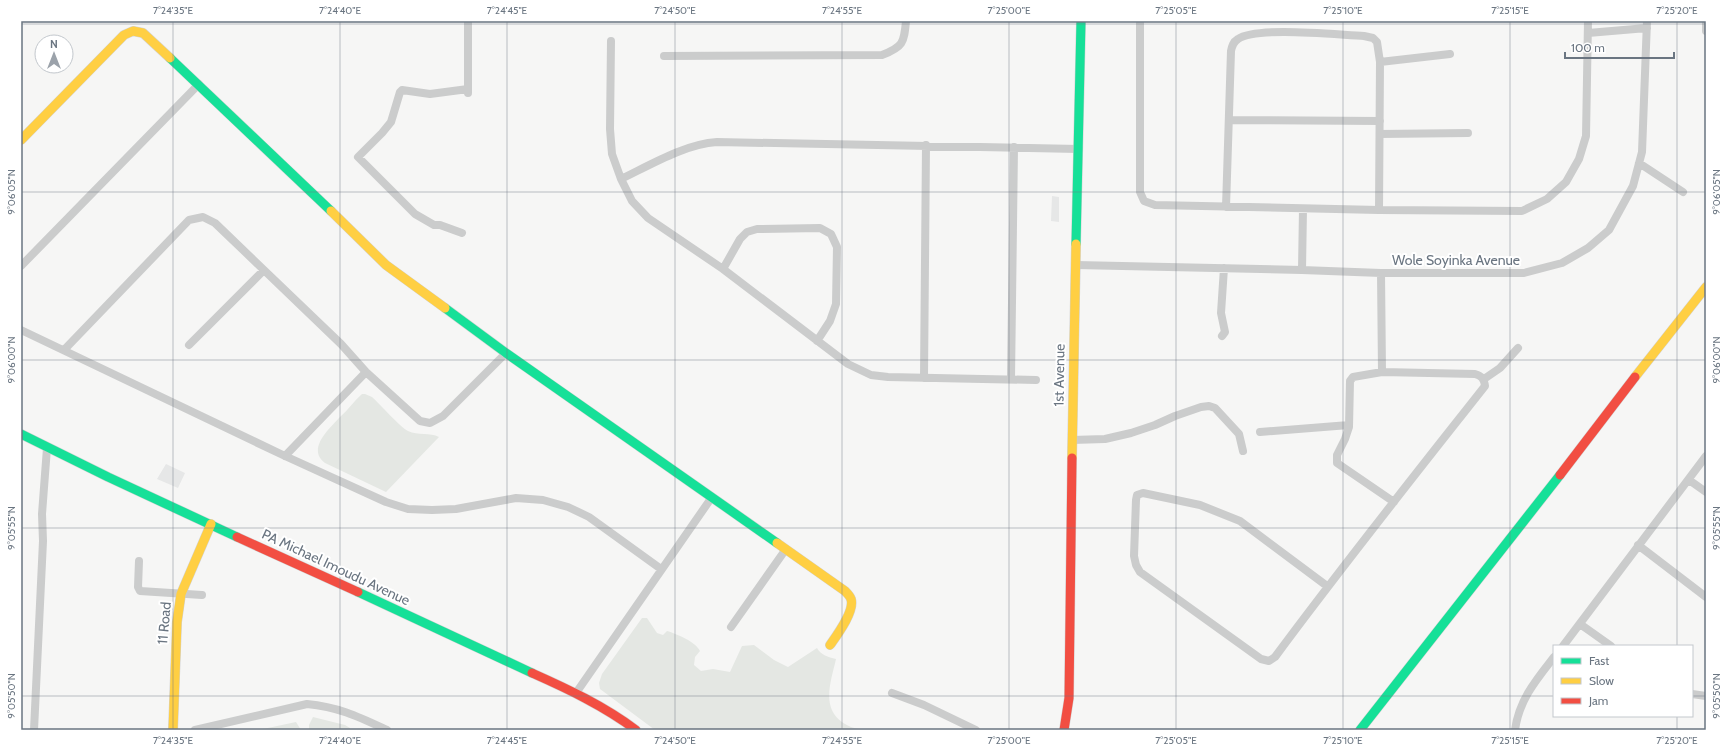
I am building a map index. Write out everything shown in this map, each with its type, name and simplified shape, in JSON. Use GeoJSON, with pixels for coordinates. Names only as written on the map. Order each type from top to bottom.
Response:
{"type":"FeatureCollection","features":[{"type":"Feature","properties":{"kind":"street"},"geometry":{"type":"LineString","coordinates":[[462,233],[440,224],[434,224],[414,214],[358,157],[391,122],[400,92],[402,90],[430,94],[468,91],[468,21]]}},
{"type":"Feature","properties":{"kind":"street"},"geometry":{"type":"LineString","coordinates":[[664,56],[882,55],[901,46],[904,40],[906,21]]}},
{"type":"Feature","properties":{"kind":"street","name":"1st Avenue"},"geometry":{"type":"LineString","coordinates":[[1064,730],[1069,698],[1072,440],[1081,21]]}},
{"type":"Feature","properties":{"kind":"street"},"geometry":{"type":"LineString","coordinates":[[1140,21],[1140,192],[1144,201],[1155,206],[1522,211],[1547,199],[1566,182],[1579,159],[1586,136],[1588,21]]}},
{"type":"Feature","properties":{"kind":"street"},"geometry":{"type":"LineString","coordinates":[[1706,21],[1706,31]]}},
{"type":"Feature","properties":{"kind":"street"},"geometry":{"type":"LineString","coordinates":[[1588,33],[1647,25]]}},
{"type":"Feature","properties":{"kind":"street","name":"Wole Soyinka Avenue"},"geometry":{"type":"LineString","coordinates":[[1076,265],[1381,273],[1524,273],[1562,263],[1588,248],[1609,230],[1633,186],[1642,152],[1647,25]]}},
{"type":"Feature","properties":{"kind":"street"},"geometry":{"type":"LineString","coordinates":[[21,140],[124,35],[133,31],[143,33],[386,265],[506,353],[845,591],[851,600],[851,609],[845,622],[830,644]]}},
{"type":"Feature","properties":{"kind":"street"},"geometry":{"type":"LineString","coordinates":[[1226,207],[1231,52],[1233,43],[1239,38],[1253,33],[1301,32],[1364,36],[1373,38],[1377,42],[1380,62],[1379,210]]}},
{"type":"Feature","properties":{"kind":"street"},"geometry":{"type":"LineString","coordinates":[[611,41],[610,130],[612,154],[621,179],[632,201],[648,218],[723,269],[848,364],[871,375],[888,377],[1036,380]]}},
{"type":"Feature","properties":{"kind":"street"},"geometry":{"type":"LineString","coordinates":[[1380,62],[1450,54]]}},
{"type":"Feature","properties":{"kind":"street"},"geometry":{"type":"LineString","coordinates":[[21,266],[198,84]]}},
{"type":"Feature","properties":{"kind":"street"},"geometry":{"type":"LineString","coordinates":[[1229,120],[1380,121]]}},
{"type":"Feature","properties":{"kind":"street"},"geometry":{"type":"LineString","coordinates":[[1380,134],[1468,133]]}},
{"type":"Feature","properties":{"kind":"street"},"geometry":{"type":"LineString","coordinates":[[621,179],[690,147],[704,143],[717,142],[1079,149]]}},
{"type":"Feature","properties":{"kind":"street"},"geometry":{"type":"LineString","coordinates":[[924,378],[926,145]]}},
{"type":"Feature","properties":{"kind":"street"},"geometry":{"type":"LineString","coordinates":[[1011,379],[1014,147]]}},
{"type":"Feature","properties":{"kind":"street"},"geometry":{"type":"LineString","coordinates":[[1639,164],[1683,192]]}},
{"type":"Feature","properties":{"kind":"street"},"geometry":{"type":"LineString","coordinates":[[1302,209],[1302,270]]}},
{"type":"Feature","properties":{"kind":"street"},"geometry":{"type":"LineString","coordinates":[[64,350],[189,220],[203,217],[216,223],[341,344],[366,372],[420,421],[430,423],[443,416],[506,353]]}},
{"type":"Feature","properties":{"kind":"street"},"geometry":{"type":"LineString","coordinates":[[723,269],[740,239],[747,232],[757,229],[820,228],[831,234],[836,247],[836,304],[830,320],[817,341]]}},
{"type":"Feature","properties":{"kind":"street"},"geometry":{"type":"LineString","coordinates":[[1222,336],[1225,332],[1221,313],[1224,268]]}},
{"type":"Feature","properties":{"kind":"street"},"geometry":{"type":"LineString","coordinates":[[189,345],[264,270]]}},
{"type":"Feature","properties":{"kind":"street"},"geometry":{"type":"LineString","coordinates":[[1381,273],[1382,372]]}},
{"type":"Feature","properties":{"kind":"street"},"geometry":{"type":"LineString","coordinates":[[1360,730],[1706,287]]}},
{"type":"Feature","properties":{"kind":"street"},"geometry":{"type":"LineString","coordinates":[[21,330],[285,456],[386,502],[408,509],[432,510],[456,509],[516,498],[543,500],[568,507],[594,520],[661,569]]}},
{"type":"Feature","properties":{"kind":"street"},"geometry":{"type":"LineString","coordinates":[[1484,379],[1500,368],[1518,348]]}},
{"type":"Feature","properties":{"kind":"street"},"geometry":{"type":"LineString","coordinates":[[285,456],[366,372]]}},
{"type":"Feature","properties":{"kind":"street"},"geometry":{"type":"LineString","coordinates":[[1327,586],[1240,521],[1200,505],[1143,493],[1137,495],[1134,556],[1136,565],[1140,572],[1261,659],[1269,661],[1275,657],[1327,586],[1394,502],[1485,386],[1484,379],[1480,376],[1475,374],[1382,372],[1358,375],[1353,377],[1350,381],[1348,432],[1337,455],[1337,463],[1394,502]]}},
{"type":"Feature","properties":{"kind":"street"},"geometry":{"type":"LineString","coordinates":[[1072,440],[1105,439],[1130,433],[1155,426],[1175,416],[1208,406],[1215,408],[1239,434],[1243,451]]}},
{"type":"Feature","properties":{"kind":"street"},"geometry":{"type":"LineString","coordinates":[[1260,432],[1349,424]]}},
{"type":"Feature","properties":{"kind":"street","name":"PA Michael Imoudu Avenue"},"geometry":{"type":"LineString","coordinates":[[21,434],[47,448],[576,693],[620,718],[636,730]]}},
{"type":"Feature","properties":{"kind":"street"},"geometry":{"type":"LineString","coordinates":[[34,730],[43,541],[42,514],[47,448]]}},
{"type":"Feature","properties":{"kind":"street"},"geometry":{"type":"LineString","coordinates":[[1564,645],[1706,456]]}},
{"type":"Feature","properties":{"kind":"street"},"geometry":{"type":"LineString","coordinates":[[1689,480],[1706,492]]}},
{"type":"Feature","properties":{"kind":"street"},"geometry":{"type":"LineString","coordinates":[[576,693],[712,497]]}},
{"type":"Feature","properties":{"kind":"street","name":"11 Road"},"geometry":{"type":"LineString","coordinates":[[173,730],[177,622],[181,594],[210,524]]}},
{"type":"Feature","properties":{"kind":"street"},"geometry":{"type":"LineString","coordinates":[[1638,545],[1706,597]]}},
{"type":"Feature","properties":{"kind":"street"},"geometry":{"type":"LineString","coordinates":[[731,627],[786,549]]}},
{"type":"Feature","properties":{"kind":"street"},"geometry":{"type":"LineString","coordinates":[[139,561],[138,588],[140,591],[202,595]]}},
{"type":"Feature","properties":{"kind":"street"},"geometry":{"type":"LineString","coordinates":[[1580,624],[1610,645]]}},
{"type":"Feature","properties":{"kind":"street"},"geometry":{"type":"LineString","coordinates":[[1515,730],[1516,719],[1529,690],[1553,658]]}},
{"type":"Feature","properties":{"kind":"street"},"geometry":{"type":"LineString","coordinates":[[892,693],[924,705],[976,730]]}},
{"type":"Feature","properties":{"kind":"street"},"geometry":{"type":"LineString","coordinates":[[1693,694],[1706,696]]}},
{"type":"Feature","properties":{"kind":"street"},"geometry":{"type":"LineString","coordinates":[[195,730],[307,704],[326,706],[346,711],[387,730]]}},
{"type":"Feature","properties":{"kind":"shaded area"},"geometry":{"type":"Polygon","coordinates":[[[1052,196],[1059,197],[1059,222],[1051,221],[1052,196]]]}},
{"type":"Feature","properties":{"kind":"shaded area"},"geometry":{"type":"Polygon","coordinates":[[[362,394],[372,397],[408,431],[439,437],[386,492],[325,463],[320,457],[318,451],[319,445],[326,433],[362,394]]]}},
{"type":"Feature","properties":{"kind":"shaded area"},"geometry":{"type":"Polygon","coordinates":[[[166,464],[185,473],[178,488],[157,479],[166,464]]]}},
{"type":"Feature","properties":{"kind":"shaded area"},"geometry":{"type":"Polygon","coordinates":[[[642,618],[647,618],[657,633],[663,635],[667,631],[681,636],[695,644],[700,651],[695,657],[694,665],[701,671],[713,669],[730,672],[742,646],[754,645],[774,660],[788,667],[817,648],[823,654],[836,659],[831,679],[829,698],[834,714],[841,721],[851,727],[863,730],[655,730],[600,689],[599,683],[602,674],[642,618]]]}},
{"type":"Feature","properties":{"kind":"shaded area"},"geometry":{"type":"Polygon","coordinates":[[[313,717],[345,725],[350,728],[350,730],[309,730],[309,725],[313,717]]]}},
{"type":"Feature","properties":{"kind":"shaded area"},"geometry":{"type":"Polygon","coordinates":[[[296,722],[301,730],[257,730],[263,729],[296,722]]]}},
{"type":"Feature","properties":{"kind":"traffic: fast"},"geometry":{"type":"LineString","coordinates":[[1076,244],[1081,21]]}},
{"type":"Feature","properties":{"kind":"traffic: fast"},"geometry":{"type":"LineString","coordinates":[[170,58],[331,211]]}},
{"type":"Feature","properties":{"kind":"traffic: fast"},"geometry":{"type":"LineString","coordinates":[[445,308],[506,353],[777,543]]}},
{"type":"Feature","properties":{"kind":"traffic: fast"},"geometry":{"type":"LineString","coordinates":[[21,434],[108,477],[237,537]]}},
{"type":"Feature","properties":{"kind":"traffic: fast"},"geometry":{"type":"LineString","coordinates":[[1360,730],[1560,475]]}},
{"type":"Feature","properties":{"kind":"traffic: fast"},"geometry":{"type":"LineString","coordinates":[[358,592],[532,673]]}},
{"type":"Feature","properties":{"kind":"traffic: slow"},"geometry":{"type":"LineString","coordinates":[[21,140],[124,35],[133,31],[143,33],[170,58]]}},
{"type":"Feature","properties":{"kind":"traffic: slow"},"geometry":{"type":"LineString","coordinates":[[331,211],[386,265],[445,308]]}},
{"type":"Feature","properties":{"kind":"traffic: slow"},"geometry":{"type":"LineString","coordinates":[[1072,458],[1076,244]]}},
{"type":"Feature","properties":{"kind":"traffic: slow"},"geometry":{"type":"LineString","coordinates":[[1635,377],[1706,287]]}},
{"type":"Feature","properties":{"kind":"traffic: slow"},"geometry":{"type":"LineString","coordinates":[[173,730],[177,622],[181,594],[211,524]]}},
{"type":"Feature","properties":{"kind":"traffic: slow"},"geometry":{"type":"LineString","coordinates":[[777,543],[845,591],[851,598],[852,604],[848,616],[830,645]]}},
{"type":"Feature","properties":{"kind":"traffic: jam"},"geometry":{"type":"LineString","coordinates":[[1560,475],[1635,377]]}},
{"type":"Feature","properties":{"kind":"traffic: jam"},"geometry":{"type":"LineString","coordinates":[[1064,730],[1069,698],[1072,458]]}},
{"type":"Feature","properties":{"kind":"traffic: jam"},"geometry":{"type":"LineString","coordinates":[[237,537],[358,592]]}},
{"type":"Feature","properties":{"kind":"traffic: jam"},"geometry":{"type":"LineString","coordinates":[[532,673],[599,706],[636,730]]}}]}
